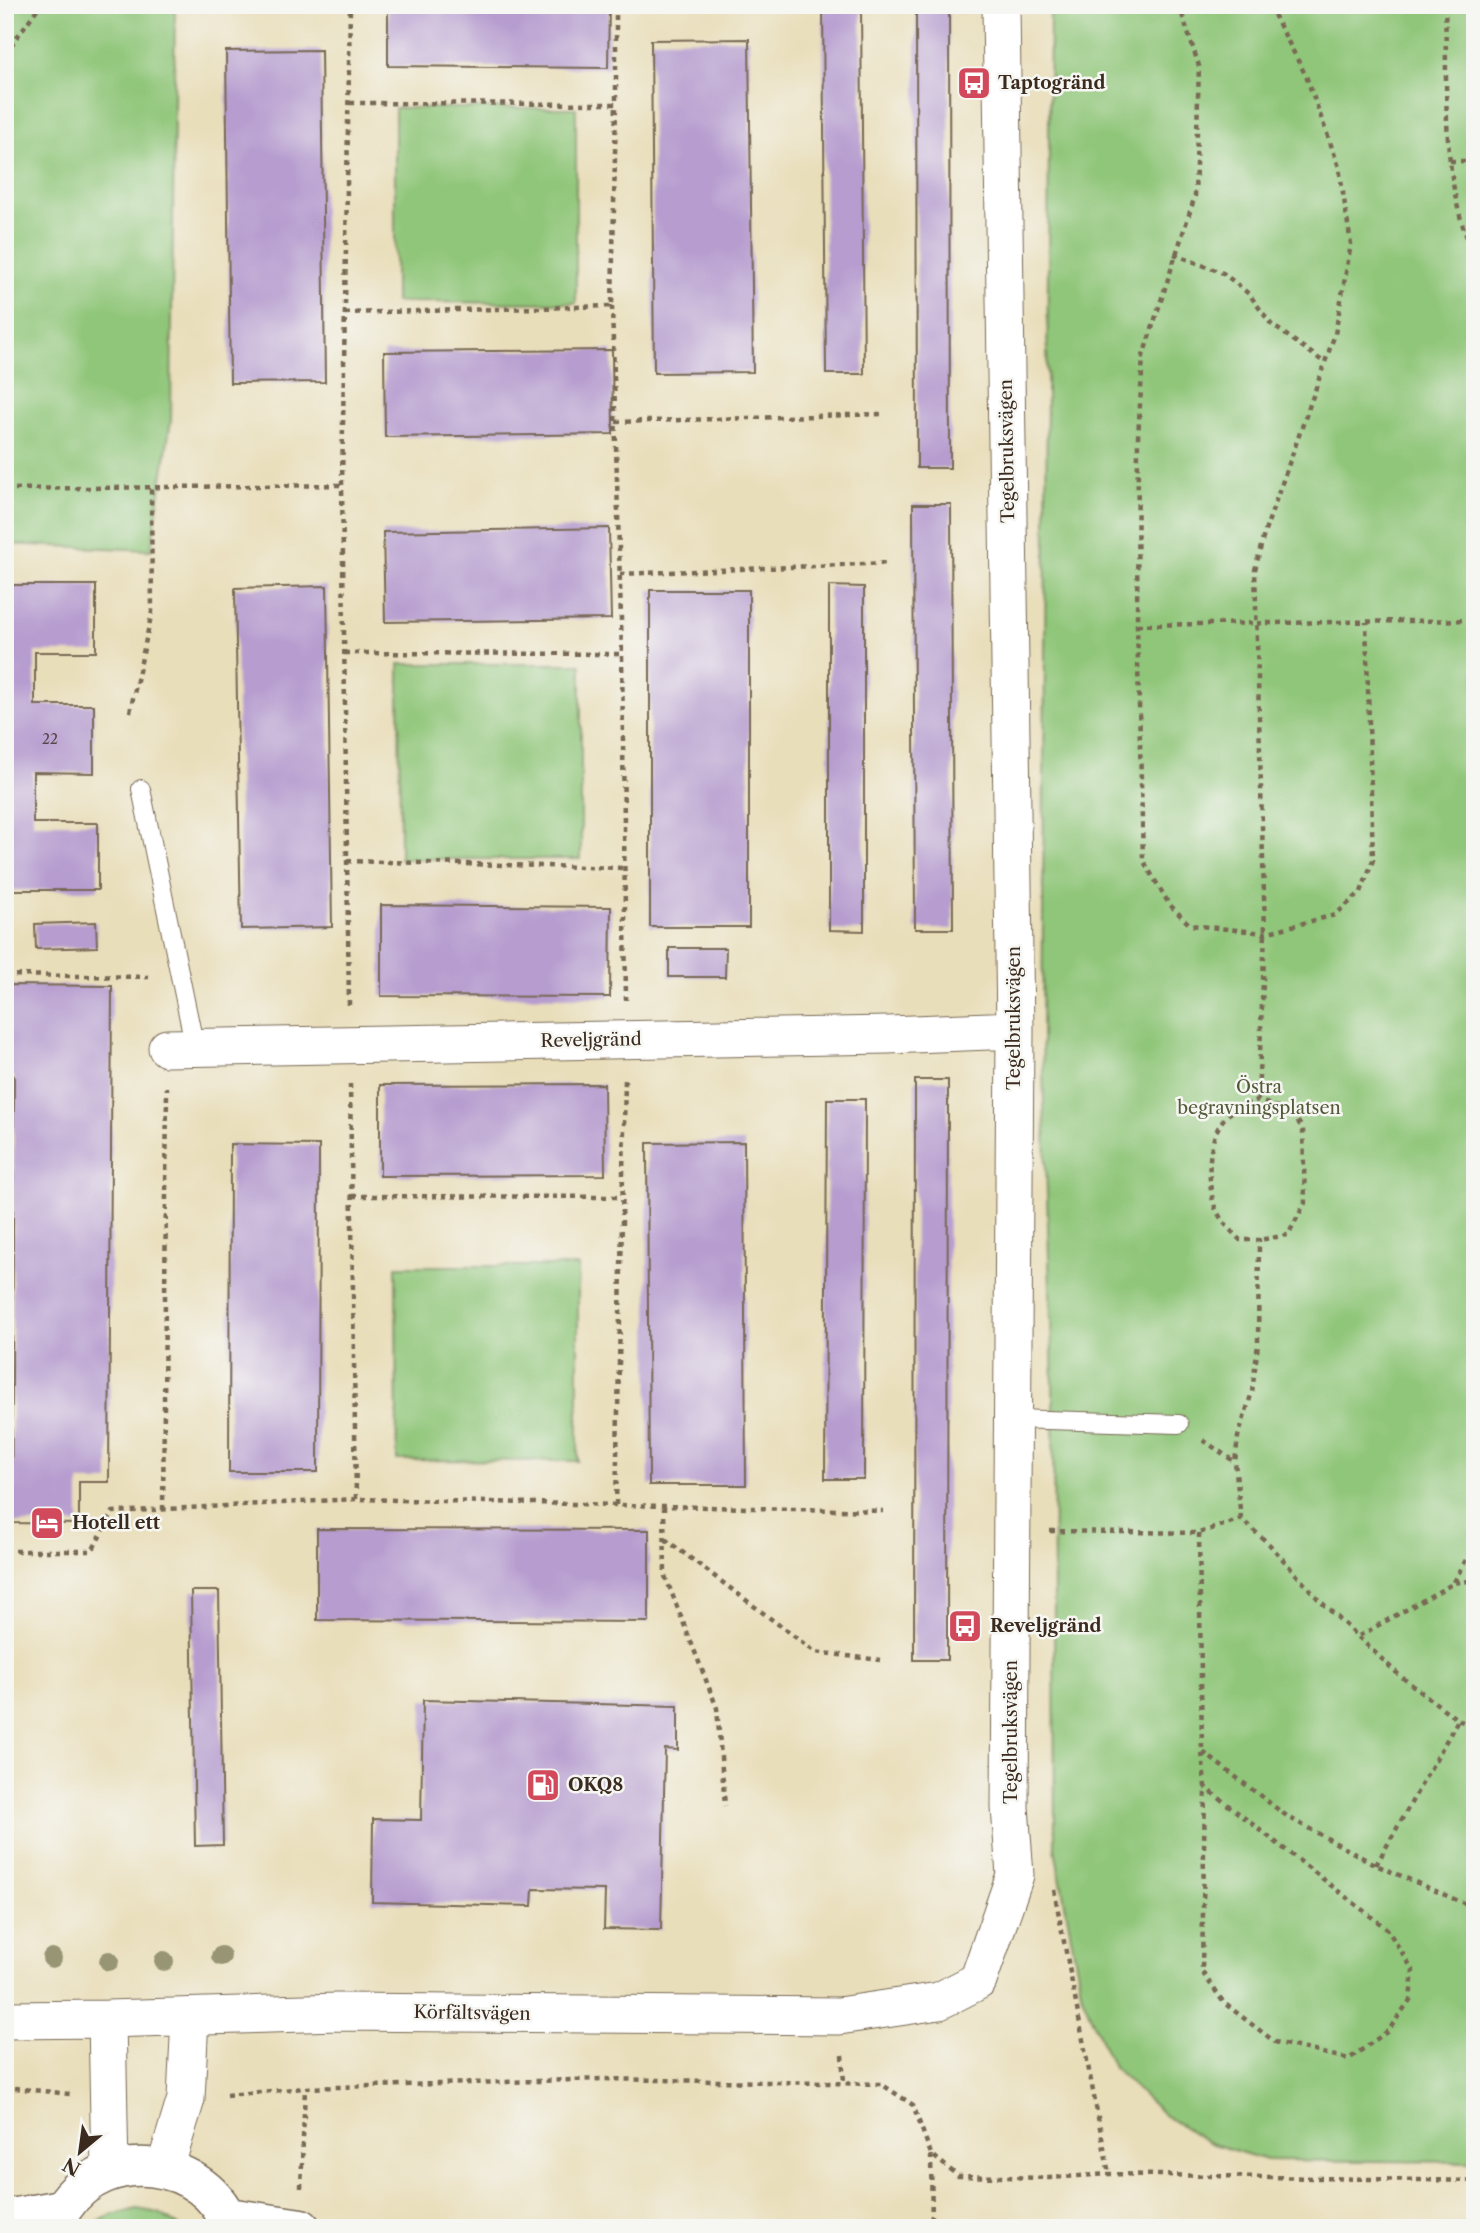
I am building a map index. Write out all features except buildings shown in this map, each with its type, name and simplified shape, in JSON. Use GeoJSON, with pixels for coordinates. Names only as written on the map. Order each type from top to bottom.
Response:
{"type":"FeatureCollection","features":[{"type":"Feature","properties":{"kind":"main road"},"geometry":{"type":"LineString","coordinates":[[5,2219],[59,2218],[76,2193],[92,2180],[110,2172],[138,2166],[165,2168],[202,2186],[216,2200],[229,2223],[301,2228]]}},
{"type":"Feature","properties":{"kind":"street","name":"Tegelbruksvägen"},"geometry":{"type":"LineString","coordinates":[[939,2001],[978,1981],[1015,1875],[1010,1807],[1015,1030],[1001,5]]}},
{"type":"Feature","properties":{"kind":"street","name":"Reveljgränd"},"geometry":{"type":"LineString","coordinates":[[181,1048],[1015,1030]]}},
{"type":"Feature","properties":{"kind":"street","name":"Körfältsvägen"},"geometry":{"type":"LineString","coordinates":[[5,2020],[338,2012],[839,2016],[939,2001]]}},
{"type":"Feature","properties":{"kind":"street"},"geometry":{"type":"LineString","coordinates":[[165,2168],[186,2099],[190,2017]]}},
{"type":"Feature","properties":{"kind":"street"},"geometry":{"type":"LineString","coordinates":[[107,2019],[110,2172]]}},
{"type":"Feature","properties":{"kind":"lane"},"geometry":{"type":"LineString","coordinates":[[141,789],[181,1048]]}},
{"type":"Feature","properties":{"kind":"lane"},"geometry":{"type":"LineString","coordinates":[[1013,1419],[1179,1424]]}},
{"type":"Feature","properties":{"kind":"path"},"geometry":{"type":"LineString","coordinates":[[5,54],[40,5]]}},
{"type":"Feature","properties":{"kind":"path"},"geometry":{"type":"LineString","coordinates":[[349,5],[342,485],[356,1499]]}},
{"type":"Feature","properties":{"kind":"path"},"geometry":{"type":"LineString","coordinates":[[616,5],[612,306],[622,654],[626,1040],[616,1505]]}},
{"type":"Feature","properties":{"kind":"path"},"geometry":{"type":"LineString","coordinates":[[1179,5],[1199,66],[1195,196],[1143,356],[1138,437],[1137,625],[1143,860],[1170,904],[1190,925],[1265,933],[1335,915],[1361,892],[1373,860],[1366,622]]}},
{"type":"Feature","properties":{"kind":"path"},"geometry":{"type":"LineString","coordinates":[[1258,1100],[1265,933],[1254,625],[1255,570],[1264,534],[1335,334],[1351,244],[1339,167],[1306,76],[1269,5]]}},
{"type":"Feature","properties":{"kind":"path"},"geometry":{"type":"LineString","coordinates":[[1445,5],[1450,161],[1465,236],[1475,256]]}},
{"type":"Feature","properties":{"kind":"path"},"geometry":{"type":"LineString","coordinates":[[348,103],[616,104]]}},
{"type":"Feature","properties":{"kind":"path"},"geometry":{"type":"LineString","coordinates":[[1450,161],[1475,161]]}},
{"type":"Feature","properties":{"kind":"path"},"geometry":{"type":"LineString","coordinates":[[1174,254],[1223,273],[1249,294],[1271,324],[1325,363]]}},
{"type":"Feature","properties":{"kind":"path"},"geometry":{"type":"LineString","coordinates":[[345,313],[612,306]]}},
{"type":"Feature","properties":{"kind":"path"},"geometry":{"type":"LineString","coordinates":[[616,422],[883,414]]}},
{"type":"Feature","properties":{"kind":"path"},"geometry":{"type":"LineString","coordinates":[[5,489],[342,485]]}},
{"type":"Feature","properties":{"kind":"path"},"geometry":{"type":"LineString","coordinates":[[130,712],[152,612],[151,489]]}},
{"type":"Feature","properties":{"kind":"path"},"geometry":{"type":"LineString","coordinates":[[620,574],[888,563]]}},
{"type":"Feature","properties":{"kind":"path"},"geometry":{"type":"LineString","coordinates":[[1137,625],[1475,620]]}},
{"type":"Feature","properties":{"kind":"path"},"geometry":{"type":"LineString","coordinates":[[344,653],[622,654]]}},
{"type":"Feature","properties":{"kind":"path"},"geometry":{"type":"LineString","coordinates":[[347,861],[624,868]]}},
{"type":"Feature","properties":{"kind":"path"},"geometry":{"type":"LineString","coordinates":[[5,975],[157,976]]}},
{"type":"Feature","properties":{"kind":"path"},"geometry":{"type":"LineString","coordinates":[[163,1510],[181,1048]]}},
{"type":"Feature","properties":{"kind":"path"},"geometry":{"type":"LineString","coordinates":[[1258,1100],[1292,1113],[1303,1129],[1305,1203],[1288,1235],[1259,1240],[1240,1240],[1224,1224],[1213,1201],[1209,1155],[1216,1129],[1222,1121],[1229,1114],[1258,1100]]}},
{"type":"Feature","properties":{"kind":"path"},"geometry":{"type":"LineString","coordinates":[[352,1196],[622,1197]]}},
{"type":"Feature","properties":{"kind":"path"},"geometry":{"type":"LineString","coordinates":[[1259,1240],[1258,1345],[1252,1392],[1238,1437],[1235,1462],[1241,1519],[1269,1544],[1319,1600],[1399,1675],[1458,1720],[1475,1727]]}},
{"type":"Feature","properties":{"kind":"path"},"geometry":{"type":"LineString","coordinates":[[1179,1424],[1235,1462]]}},
{"type":"Feature","properties":{"kind":"path"},"geometry":{"type":"LineString","coordinates":[[5,1551],[92,1551],[113,1512],[356,1499],[883,1511]]}},
{"type":"Feature","properties":{"kind":"path"},"geometry":{"type":"LineString","coordinates":[[664,1506],[665,1576],[717,1708],[725,1806]]}},
{"type":"Feature","properties":{"kind":"path"},"geometry":{"type":"LineString","coordinates":[[1044,1531],[1199,1533],[1241,1519]]}},
{"type":"Feature","properties":{"kind":"path"},"geometry":{"type":"LineString","coordinates":[[1199,1533],[1202,1751],[1205,1787],[1202,1972],[1224,2003],[1275,2042],[1349,2059],[1388,2031],[1410,2000],[1413,1970],[1387,1929],[1205,1787]]}},
{"type":"Feature","properties":{"kind":"path"},"geometry":{"type":"LineString","coordinates":[[664,1538],[815,1652],[880,1660]]}},
{"type":"Feature","properties":{"kind":"path"},"geometry":{"type":"LineString","coordinates":[[1454,1583],[1475,1543]]}},
{"type":"Feature","properties":{"kind":"path"},"geometry":{"type":"LineString","coordinates":[[1359,1636],[1454,1583],[1475,1580]]}},
{"type":"Feature","properties":{"kind":"path"},"geometry":{"type":"LineString","coordinates":[[1376,1866],[1458,1720]]}},
{"type":"Feature","properties":{"kind":"path"},"geometry":{"type":"LineString","coordinates":[[1202,1751],[1288,1817],[1376,1866],[1475,1908]]}},
{"type":"Feature","properties":{"kind":"path"},"geometry":{"type":"LineString","coordinates":[[1053,1888],[1109,2174]]}},
{"type":"Feature","properties":{"kind":"path"},"geometry":{"type":"LineString","coordinates":[[186,2099],[305,2088],[603,2079],[881,2084],[913,2105],[931,2154],[932,2228]]}},
{"type":"Feature","properties":{"kind":"path"},"geometry":{"type":"LineString","coordinates":[[5,2087],[108,2099]]}},
{"type":"Feature","properties":{"kind":"path"},"geometry":{"type":"LineString","coordinates":[[301,2228],[305,2088]]}},
{"type":"Feature","properties":{"kind":"path"},"geometry":{"type":"LineString","coordinates":[[931,2154],[958,2176],[1049,2178],[1109,2174],[1475,2181]]}},
{"type":"Feature","properties":{"kind":"green space"},"geometry":{"type":"Polygon","coordinates":[[[5,5],[175,5],[171,420],[151,550],[5,544],[5,5]]]}},
{"type":"Feature","properties":{"kind":"green space","name":"Östra begravningsplatsen"},"geometry":{"type":"Polygon","coordinates":[[[1050,5],[1475,5],[1475,2162],[1266,2160],[1210,2143],[1164,2115],[1113,2067],[1082,1996],[1055,1849],[1053,1384],[1042,1038],[1050,5]]]}},
{"type":"Feature","properties":{"kind":"green space"},"geometry":{"type":"Polygon","coordinates":[[[395,108],[576,108],[576,303],[395,302],[395,108]]]}},
{"type":"Feature","properties":{"kind":"green space"},"geometry":{"type":"Polygon","coordinates":[[[399,664],[581,664],[581,859],[400,859],[399,664]]]}},
{"type":"Feature","properties":{"kind":"green space"},"geometry":{"type":"Polygon","coordinates":[[[396,1266],[578,1266],[578,1461],[397,1460],[396,1266]]]}},
{"type":"Feature","properties":{"kind":"green space"},"geometry":{"type":"Polygon","coordinates":[[[137,2209],[159,2213],[182,2228],[92,2228],[107,2217],[137,2209]]]}},
{"type":"Feature","properties":{"kind":"place","name":"Taptogränd"},"geometry":{"type":"Point","coordinates":[974,83]}},
{"type":"Feature","properties":{"kind":"place","name":"Hotell ett"},"geometry":{"type":"Point","coordinates":[47,1523]}},
{"type":"Feature","properties":{"kind":"place","name":"Reveljgränd"},"geometry":{"type":"Point","coordinates":[965,1626]}},
{"type":"Feature","properties":{"kind":"place","name":"OKQ8"},"geometry":{"type":"Point","coordinates":[543,1785]}}]}
